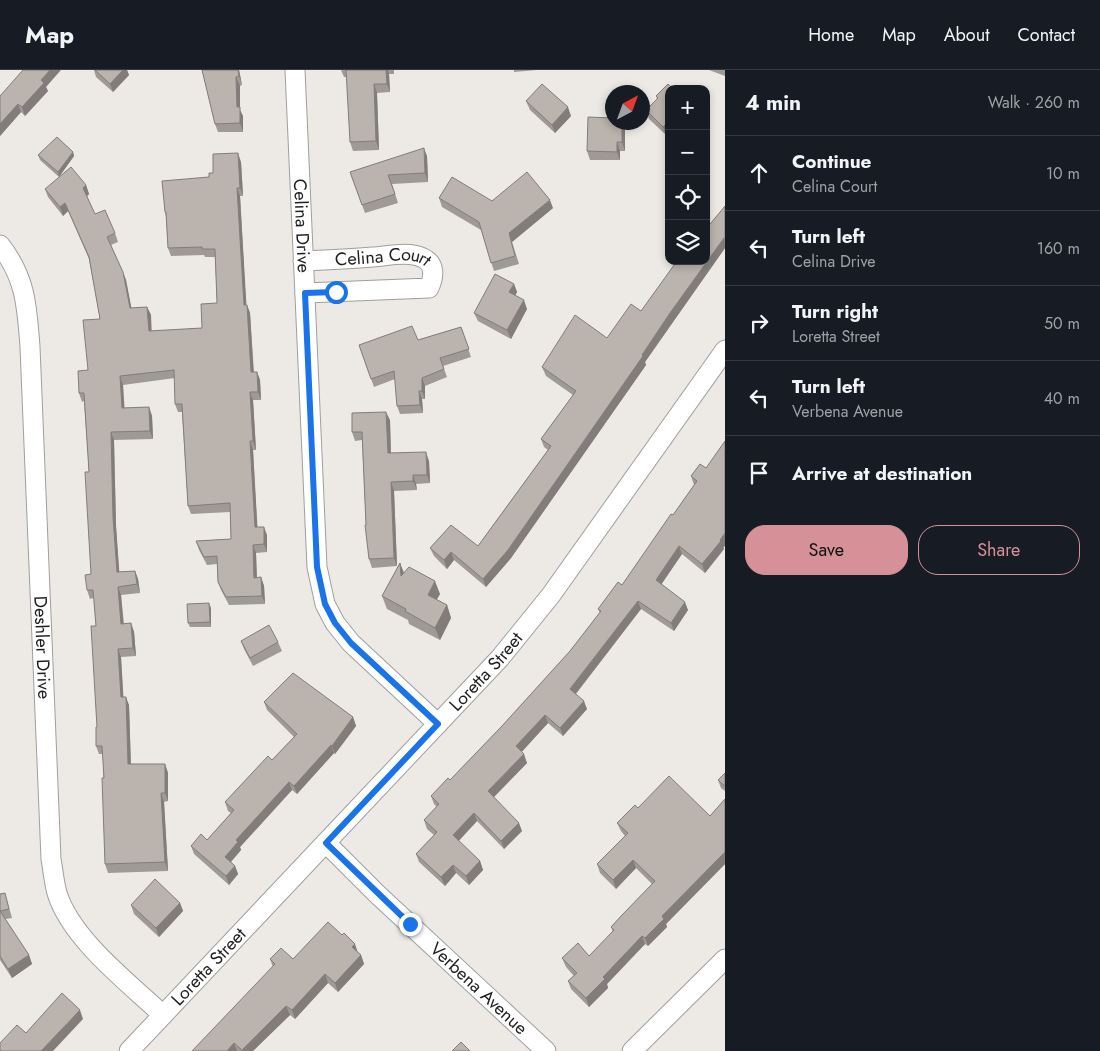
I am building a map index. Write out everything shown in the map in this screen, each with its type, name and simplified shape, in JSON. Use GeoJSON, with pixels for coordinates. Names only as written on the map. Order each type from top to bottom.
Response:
{"type":"FeatureCollection","features":[{"type":"Feature","properties":{"kind":"street","name":"Celina Drive"},"geometry":{"type":"LineString","coordinates":[[295,70],[317,567],[325,604],[335,623],[351,643],[438,724]]}},
{"type":"Feature","properties":{"kind":"street","name":"Deshler Drive"},"geometry":{"type":"LineString","coordinates":[[0,245],[16,270],[26,299],[30,347],[51,859],[58,894],[65,910],[87,942],[106,962],[164,1014]]}},
{"type":"Feature","properties":{"kind":"street","name":"Celina Court"},"geometry":{"type":"LineString","coordinates":[[303,261],[405,255],[423,257],[430,262],[434,270],[430,288],[305,293]]}},
{"type":"Feature","properties":{"kind":"street","name":"Loretta Street"},"geometry":{"type":"LineString","coordinates":[[129,1051],[500,658],[551,595],[725,350]]}},
{"type":"Feature","properties":{"kind":"street","name":"Verbena Avenue"},"geometry":{"type":"LineString","coordinates":[[326,843],[377,894],[546,1051]]}},
{"type":"Feature","properties":{"kind":"street"},"geometry":{"type":"LineString","coordinates":[[632,1051],[725,959]]}},
{"type":"Feature","properties":{"kind":"building"},"geometry":{"type":"Polygon","coordinates":[[[23,70],[50,70],[41,80],[44,83],[22,107],[18,104],[0,124],[0,96],[23,70]]]}},
{"type":"Feature","properties":{"kind":"building"},"geometry":{"type":"Polygon","coordinates":[[[95,70],[123,70],[110,84],[95,70]]]}},
{"type":"Feature","properties":{"kind":"building"},"geometry":{"type":"Polygon","coordinates":[[[202,70],[238,70],[239,76],[236,77],[237,107],[240,107],[240,123],[215,124],[202,70]]]}},
{"type":"Feature","properties":{"kind":"building"},"geometry":{"type":"Polygon","coordinates":[[[346,70],[386,70],[387,84],[374,84],[376,141],[350,142],[346,70]]]}},
{"type":"Feature","properties":{"kind":"building"},"geometry":{"type":"Polygon","coordinates":[[[542,84],[568,107],[552,125],[526,101],[542,84]]]}},
{"type":"Feature","properties":{"kind":"building"},"geometry":{"type":"Polygon","coordinates":[[[665,87],[665,125],[663,127],[650,114],[650,106],[658,98],[656,96],[665,87]]]}},
{"type":"Feature","properties":{"kind":"building"},"geometry":{"type":"Polygon","coordinates":[[[588,117],[605,118],[605,130],[622,130],[622,142],[617,142],[617,152],[587,151],[588,117]]]}},
{"type":"Feature","properties":{"kind":"building"},"geometry":{"type":"Polygon","coordinates":[[[57,137],[73,152],[58,172],[38,155],[57,137]]]}},
{"type":"Feature","properties":{"kind":"building"},"geometry":{"type":"Polygon","coordinates":[[[424,148],[425,173],[388,175],[395,194],[362,205],[350,172],[424,148]]]}},
{"type":"Feature","properties":{"kind":"building"},"geometry":{"type":"Polygon","coordinates":[[[238,153],[240,188],[237,188],[244,305],[247,305],[251,372],[257,372],[258,392],[250,392],[253,441],[250,441],[255,527],[264,527],[264,544],[253,545],[254,578],[261,577],[262,596],[226,597],[218,582],[217,556],[204,557],[196,541],[231,539],[230,503],[188,506],[182,404],[175,404],[174,370],[120,376],[122,408],[149,407],[150,431],[111,432],[113,517],[117,572],[135,571],[137,584],[118,587],[121,624],[131,623],[133,648],[118,649],[121,697],[126,697],[128,764],[165,764],[165,793],[161,793],[165,862],[105,864],[102,778],[104,778],[102,746],[96,746],[97,727],[91,626],[96,626],[93,590],[87,590],[85,575],[91,574],[85,472],[89,472],[84,393],[79,393],[78,371],[88,370],[83,320],[100,319],[89,257],[65,203],[60,207],[45,189],[71,167],[86,185],[83,188],[95,214],[105,210],[115,233],[107,237],[123,272],[130,308],[147,307],[149,331],[202,328],[201,304],[217,303],[215,249],[202,249],[202,247],[168,248],[162,181],[209,177],[209,173],[213,173],[213,154],[238,153]]]}},
{"type":"Feature","properties":{"kind":"building"},"geometry":{"type":"Polygon","coordinates":[[[527,172],[550,200],[509,233],[515,256],[491,263],[479,222],[439,198],[452,177],[492,201],[527,172]]]}},
{"type":"Feature","properties":{"kind":"building"},"geometry":{"type":"Polygon","coordinates":[[[725,206],[725,239],[710,257],[710,224],[725,206]]]}},
{"type":"Feature","properties":{"kind":"building"},"geometry":{"type":"Polygon","coordinates":[[[674,265],[705,265],[508,550],[483,579],[451,552],[444,560],[430,548],[451,525],[478,546],[551,446],[541,439],[576,391],[542,367],[575,315],[607,338],[631,304],[641,311],[674,265]]]}},
{"type":"Feature","properties":{"kind":"building"},"geometry":{"type":"Polygon","coordinates":[[[495,274],[514,284],[509,292],[524,300],[507,330],[474,313],[495,274]]]}},
{"type":"Feature","properties":{"kind":"building"},"geometry":{"type":"Polygon","coordinates":[[[412,326],[418,340],[461,327],[469,349],[440,358],[444,369],[422,378],[422,391],[419,391],[420,405],[397,406],[394,371],[371,379],[359,345],[412,326]]]}},
{"type":"Feature","properties":{"kind":"building"},"geometry":{"type":"Polygon","coordinates":[[[386,412],[388,453],[426,452],[427,475],[413,475],[413,481],[391,482],[394,558],[369,559],[365,525],[362,432],[352,432],[352,413],[386,412]]]}},
{"type":"Feature","properties":{"kind":"building"},"geometry":{"type":"Polygon","coordinates":[[[725,441],[725,533],[721,541],[702,564],[679,546],[656,580],[685,602],[671,623],[638,601],[570,689],[584,701],[560,728],[545,715],[516,746],[524,754],[488,791],[519,823],[501,841],[474,813],[453,835],[480,861],[466,876],[453,865],[441,877],[416,854],[437,832],[424,820],[439,804],[431,796],[448,778],[450,780],[502,726],[570,651],[601,611],[598,609],[618,582],[622,585],[671,514],[673,515],[697,481],[691,476],[700,464],[706,468],[725,441]]]}},
{"type":"Feature","properties":{"kind":"building"},"geometry":{"type":"Polygon","coordinates":[[[400,563],[401,576],[409,567],[435,581],[428,595],[447,605],[435,628],[382,596],[400,563]]]}},
{"type":"Feature","properties":{"kind":"building"},"geometry":{"type":"Polygon","coordinates":[[[209,603],[210,622],[188,623],[187,604],[209,603]]]}},
{"type":"Feature","properties":{"kind":"building"},"geometry":{"type":"Polygon","coordinates":[[[269,625],[278,642],[250,658],[241,641],[269,625]]]}},
{"type":"Feature","properties":{"kind":"building"},"geometry":{"type":"Polygon","coordinates":[[[293,673],[353,717],[332,746],[294,786],[289,782],[236,840],[238,842],[225,857],[235,866],[226,876],[191,846],[201,834],[207,840],[234,810],[225,802],[268,756],[272,760],[297,734],[264,702],[293,673]]]}},
{"type":"Feature","properties":{"kind":"building"},"geometry":{"type":"Polygon","coordinates":[[[725,773],[725,786],[718,780],[725,773]]]}},
{"type":"Feature","properties":{"kind":"building"},"geometry":{"type":"Polygon","coordinates":[[[669,776],[710,816],[725,799],[725,852],[662,916],[664,919],[645,938],[642,936],[586,998],[568,981],[577,973],[562,958],[578,943],[589,956],[614,930],[611,927],[655,881],[633,860],[613,880],[597,864],[628,833],[617,823],[635,805],[638,808],[669,776]]]}},
{"type":"Feature","properties":{"kind":"building"},"geometry":{"type":"Polygon","coordinates":[[[155,879],[180,903],[156,928],[131,905],[155,879]]]}},
{"type":"Feature","properties":{"kind":"building"},"geometry":{"type":"Polygon","coordinates":[[[5,893],[9,909],[0,911],[0,894],[5,893]]]}},
{"type":"Feature","properties":{"kind":"building"},"geometry":{"type":"Polygon","coordinates":[[[0,911],[29,955],[8,969],[0,956],[0,911]]]}},
{"type":"Feature","properties":{"kind":"building"},"geometry":{"type":"Polygon","coordinates":[[[328,922],[342,935],[344,933],[355,944],[352,947],[361,955],[335,983],[325,974],[292,1010],[286,1006],[242,1050],[234,1043],[227,1051],[192,1051],[275,964],[270,959],[281,948],[293,959],[328,922]]]}},
{"type":"Feature","properties":{"kind":"building"},"geometry":{"type":"Polygon","coordinates":[[[62,993],[80,1010],[41,1051],[0,1051],[0,1043],[17,1025],[26,1033],[62,993]]]}},
{"type":"Feature","properties":{"kind":"building"},"geometry":{"type":"Polygon","coordinates":[[[461,1042],[470,1051],[452,1051],[461,1042]]]}},
{"type":"Feature","properties":{"kind":"route"},"geometry":{"type":"LineString","coordinates":[[336,292],[305,293],[317,567],[325,604],[335,623],[351,643],[438,724],[326,843],[410,924]]}}]}
